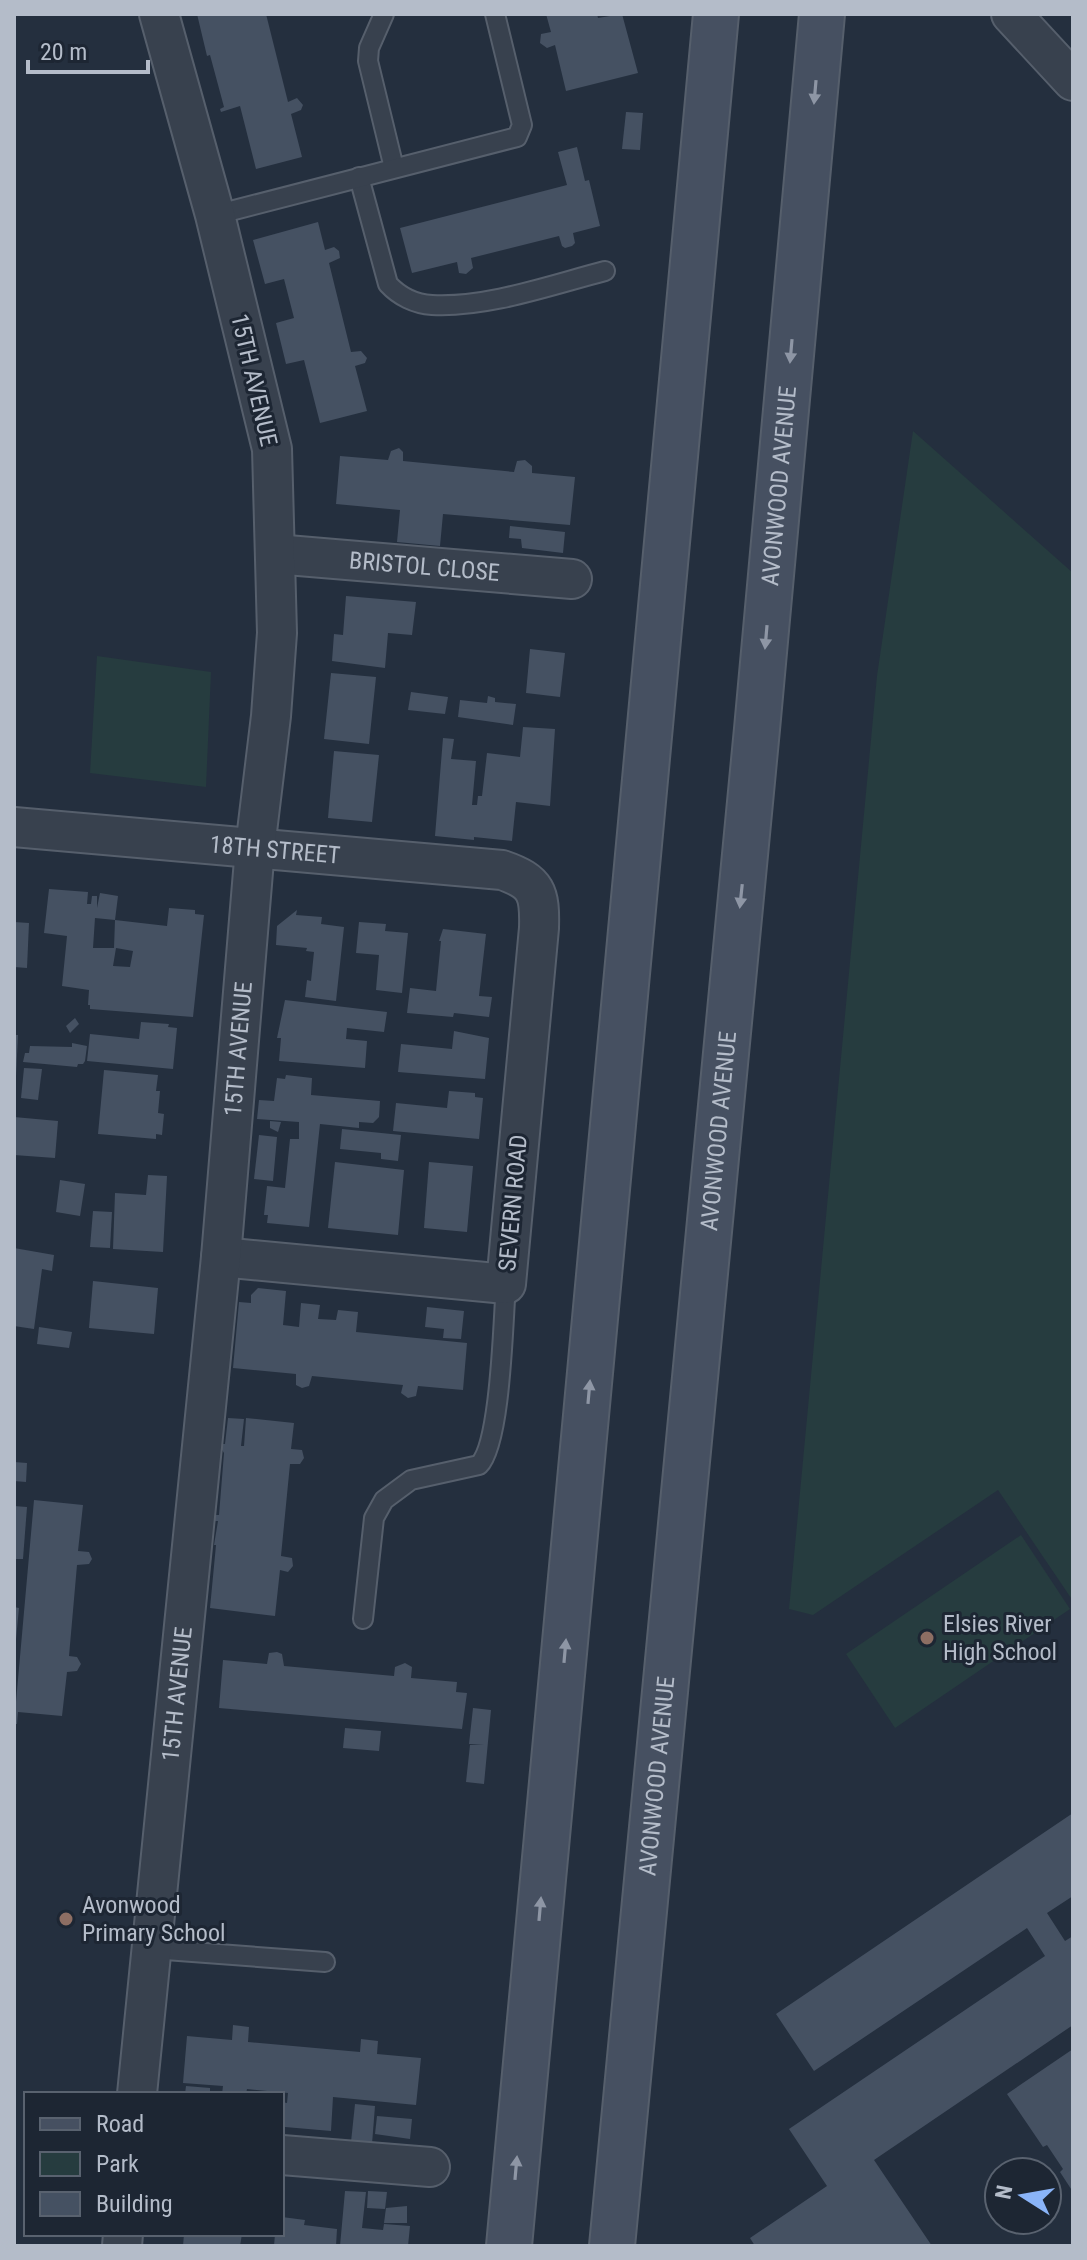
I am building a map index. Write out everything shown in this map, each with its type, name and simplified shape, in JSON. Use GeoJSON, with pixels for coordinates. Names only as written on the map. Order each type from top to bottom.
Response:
{"type":"FeatureCollection","features":[{"type":"Feature","properties":{"kind":"main road"},"geometry":{"type":"LineString","coordinates":[[509,2246],[716,14]]}},
{"type":"Feature","properties":{"kind":"main road","name":"AVONWOOD AVENUE"},"geometry":{"type":"LineString","coordinates":[[612,2246],[822,14]]}},
{"type":"Feature","properties":{"kind":"street","name":"15TH AVENUE"},"geometry":{"type":"LineString","coordinates":[[137,2092],[221,1257],[255,848],[271,716],[277,633],[272,449],[215,215],[159,14]]}},
{"type":"Feature","properties":{"kind":"street"},"geometry":{"type":"LineString","coordinates":[[1011,14],[1073,81]]}},
{"type":"Feature","properties":{"kind":"street","name":"BRISTOL CLOSE"},"geometry":{"type":"LineString","coordinates":[[275,554],[572,579]]}},
{"type":"Feature","properties":{"kind":"street","name":"18TH STREET"},"geometry":{"type":"LineString","coordinates":[[14,827],[502,870],[520,876],[534,886]]}},
{"type":"Feature","properties":{"kind":"street","name":"SEVERN ROAD"},"geometry":{"type":"LineString","coordinates":[[221,1257],[506,1284],[539,928],[540,904],[534,886]]}},
{"type":"Feature","properties":{"kind":"street"},"geometry":{"type":"LineString","coordinates":[[284,2155],[430,2167]]}},
{"type":"Feature","properties":{"kind":"lane"},"geometry":{"type":"LineString","coordinates":[[384,14],[369,48],[368,61],[394,168]]}},
{"type":"Feature","properties":{"kind":"lane"},"geometry":{"type":"LineString","coordinates":[[215,215],[517,137],[522,125],[495,14]]}},
{"type":"Feature","properties":{"kind":"lane"},"geometry":{"type":"LineString","coordinates":[[359,177],[388,284],[407,298],[429,305],[478,303],[605,271]]}},
{"type":"Feature","properties":{"kind":"lane"},"geometry":{"type":"LineString","coordinates":[[363,1619],[374,1518],[384,1500],[411,1480],[479,1465],[485,1458],[493,1430],[506,1284]]}},
{"type":"Feature","properties":{"kind":"lane"},"geometry":{"type":"LineString","coordinates":[[152,1949],[325,1962]]}},
{"type":"Feature","properties":{"kind":"green space"},"geometry":{"type":"Polygon","coordinates":[[[913,431],[1073,573],[1073,1601],[998,1490],[813,1615],[789,1609],[877,676],[913,431]]]}},
{"type":"Feature","properties":{"kind":"green space"},"geometry":{"type":"Polygon","coordinates":[[[97,656],[211,672],[206,787],[90,773],[97,656]]]}},
{"type":"Feature","properties":{"kind":"green space"},"geometry":{"type":"Polygon","coordinates":[[[1021,1535],[1070,1609],[895,1728],[846,1654],[1021,1535]]]}},
{"type":"Feature","properties":{"kind":"building"},"geometry":{"type":"Polygon","coordinates":[[[197,14],[266,14],[288,102],[297,98],[303,105],[301,110],[291,114],[302,157],[256,169],[240,106],[221,112],[220,109],[224,107],[197,14]]]}},
{"type":"Feature","properties":{"kind":"building"},"geometry":{"type":"Polygon","coordinates":[[[546,14],[597,14],[598,18],[622,14],[638,73],[566,91],[555,45],[547,48],[540,43],[541,34],[551,32],[546,14]]]}},
{"type":"Feature","properties":{"kind":"building"},"geometry":{"type":"Polygon","coordinates":[[[626,112],[643,113],[640,150],[622,149],[626,112]]]}},
{"type":"Feature","properties":{"kind":"building"},"geometry":{"type":"Polygon","coordinates":[[[577,147],[600,226],[573,233],[575,243],[565,248],[559,236],[471,258],[473,268],[466,274],[459,273],[457,262],[412,273],[400,228],[567,185],[558,152],[577,147]]]}},
{"type":"Feature","properties":{"kind":"building"},"geometry":{"type":"Polygon","coordinates":[[[318,222],[325,250],[334,247],[339,251],[340,258],[329,263],[351,352],[361,351],[367,358],[365,363],[355,366],[367,411],[320,423],[304,360],[286,364],[276,323],[294,318],[284,279],[265,284],[253,240],[318,222]]]}},
{"type":"Feature","properties":{"kind":"building"},"geometry":{"type":"Polygon","coordinates":[[[399,448],[403,452],[403,461],[514,472],[517,461],[525,460],[532,466],[532,473],[575,477],[570,525],[443,514],[440,546],[397,542],[400,510],[336,504],[340,456],[388,460],[391,451],[399,448]]]}},
{"type":"Feature","properties":{"kind":"building"},"geometry":{"type":"Polygon","coordinates":[[[510,526],[565,532],[563,553],[522,548],[521,539],[509,538],[510,526]]]}},
{"type":"Feature","properties":{"kind":"building"},"geometry":{"type":"Polygon","coordinates":[[[346,596],[416,602],[412,635],[388,633],[385,668],[332,661],[334,634],[343,635],[346,596]]]}},
{"type":"Feature","properties":{"kind":"building"},"geometry":{"type":"Polygon","coordinates":[[[530,649],[565,653],[560,697],[526,693],[530,649]]]}},
{"type":"Feature","properties":{"kind":"building"},"geometry":{"type":"Polygon","coordinates":[[[331,673],[376,677],[369,744],[324,739],[331,673]]]}},
{"type":"Feature","properties":{"kind":"building"},"geometry":{"type":"Polygon","coordinates":[[[411,692],[448,697],[445,714],[408,710],[411,692]]]}},
{"type":"Feature","properties":{"kind":"building"},"geometry":{"type":"Polygon","coordinates":[[[488,696],[495,698],[495,702],[516,704],[513,725],[458,717],[460,700],[487,703],[488,696]]]}},
{"type":"Feature","properties":{"kind":"building"},"geometry":{"type":"Polygon","coordinates":[[[523,727],[555,729],[550,806],[516,802],[512,841],[435,836],[443,738],[454,739],[451,759],[476,761],[472,805],[477,805],[478,796],[482,796],[487,753],[520,757],[523,727]]]}},
{"type":"Feature","properties":{"kind":"building"},"geometry":{"type":"Polygon","coordinates":[[[334,751],[379,755],[372,822],[328,818],[334,751]]]}},
{"type":"Feature","properties":{"kind":"building"},"geometry":{"type":"Polygon","coordinates":[[[49,889],[88,892],[87,904],[91,904],[92,896],[97,896],[97,908],[100,893],[118,896],[115,920],[167,926],[169,908],[195,910],[195,914],[204,915],[193,1017],[90,1009],[89,990],[62,986],[67,936],[44,933],[49,889]],[[95,918],[93,948],[114,948],[115,920],[95,918]],[[116,948],[113,966],[130,967],[133,951],[116,948]]]}},
{"type":"Feature","properties":{"kind":"building"},"geometry":{"type":"Polygon","coordinates":[[[297,910],[296,915],[322,917],[321,924],[344,927],[336,1001],[305,997],[307,980],[311,981],[314,952],[306,951],[307,948],[276,945],[277,926],[297,910]]]}},
{"type":"Feature","properties":{"kind":"building"},"geometry":{"type":"Polygon","coordinates":[[[14,922],[29,923],[27,968],[14,967],[14,922]]]}},
{"type":"Feature","properties":{"kind":"building"},"geometry":{"type":"Polygon","coordinates":[[[359,922],[386,924],[385,931],[408,933],[402,993],[376,990],[379,955],[356,953],[359,922]]]}},
{"type":"Feature","properties":{"kind":"building"},"geometry":{"type":"Polygon","coordinates":[[[443,929],[486,934],[479,996],[492,997],[489,1017],[407,1013],[410,988],[436,991],[439,941],[443,929]]]}},
{"type":"Feature","properties":{"kind":"building"},"geometry":{"type":"Polygon","coordinates":[[[285,1000],[387,1012],[384,1032],[347,1028],[346,1039],[367,1041],[365,1068],[279,1061],[281,1038],[277,1038],[285,1000]]]}},
{"type":"Feature","properties":{"kind":"building"},"geometry":{"type":"Polygon","coordinates":[[[75,1018],[79,1024],[70,1033],[66,1026],[75,1018]]]}},
{"type":"Feature","properties":{"kind":"building"},"geometry":{"type":"Polygon","coordinates":[[[141,1022],[169,1024],[168,1027],[177,1028],[173,1069],[87,1061],[90,1034],[139,1039],[141,1022]]]}},
{"type":"Feature","properties":{"kind":"building"},"geometry":{"type":"Polygon","coordinates":[[[454,1031],[489,1038],[485,1079],[398,1072],[401,1044],[452,1049],[454,1031]]]}},
{"type":"Feature","properties":{"kind":"building"},"geometry":{"type":"Polygon","coordinates":[[[14,1035],[18,1035],[16,1076],[14,1076],[14,1035]]]}},
{"type":"Feature","properties":{"kind":"building"},"geometry":{"type":"Polygon","coordinates":[[[72,1043],[87,1046],[85,1061],[77,1067],[23,1062],[30,1046],[72,1047],[72,1043]]]}},
{"type":"Feature","properties":{"kind":"building"},"geometry":{"type":"Polygon","coordinates":[[[24,1068],[42,1069],[38,1100],[21,1098],[24,1068]]]}},
{"type":"Feature","properties":{"kind":"building"},"geometry":{"type":"Polygon","coordinates":[[[104,1070],[158,1075],[158,1113],[164,1114],[162,1135],[156,1134],[156,1139],[98,1134],[104,1070]]]}},
{"type":"Feature","properties":{"kind":"building"},"geometry":{"type":"Polygon","coordinates":[[[286,1075],[312,1078],[311,1095],[380,1101],[379,1117],[373,1123],[359,1122],[359,1128],[320,1124],[309,1227],[267,1223],[268,1215],[264,1215],[267,1186],[285,1188],[290,1139],[299,1139],[299,1122],[257,1119],[259,1100],[274,1101],[277,1078],[285,1079],[286,1075]]]}},
{"type":"Feature","properties":{"kind":"building"},"geometry":{"type":"Polygon","coordinates":[[[449,1091],[475,1093],[475,1097],[483,1098],[479,1139],[393,1131],[396,1103],[447,1108],[449,1091]]]}},
{"type":"Feature","properties":{"kind":"building"},"geometry":{"type":"Polygon","coordinates":[[[14,1117],[58,1121],[55,1158],[14,1155],[14,1117]]]}},
{"type":"Feature","properties":{"kind":"building"},"geometry":{"type":"Polygon","coordinates":[[[270,1121],[281,1122],[278,1132],[270,1128],[270,1121]]]}},
{"type":"Feature","properties":{"kind":"building"},"geometry":{"type":"Polygon","coordinates":[[[342,1129],[401,1135],[398,1161],[381,1159],[381,1153],[340,1149],[342,1129]]]}},
{"type":"Feature","properties":{"kind":"building"},"geometry":{"type":"Polygon","coordinates":[[[259,1135],[277,1137],[273,1181],[254,1179],[259,1135]]]}},
{"type":"Feature","properties":{"kind":"building"},"geometry":{"type":"Polygon","coordinates":[[[335,1162],[404,1170],[398,1235],[328,1228],[335,1162]]]}},
{"type":"Feature","properties":{"kind":"building"},"geometry":{"type":"Polygon","coordinates":[[[429,1162],[473,1166],[467,1232],[424,1228],[429,1162]]]}},
{"type":"Feature","properties":{"kind":"building"},"geometry":{"type":"Polygon","coordinates":[[[148,1175],[167,1176],[163,1252],[113,1249],[115,1193],[146,1195],[148,1175]]]}},
{"type":"Feature","properties":{"kind":"building"},"geometry":{"type":"Polygon","coordinates":[[[60,1180],[85,1184],[80,1216],[56,1212],[60,1180]]]}},
{"type":"Feature","properties":{"kind":"building"},"geometry":{"type":"Polygon","coordinates":[[[93,1211],[112,1212],[110,1248],[90,1247],[93,1211]]]}},
{"type":"Feature","properties":{"kind":"building"},"geometry":{"type":"Polygon","coordinates":[[[14,1248],[54,1255],[52,1271],[42,1269],[34,1329],[14,1326],[14,1248]]]}},
{"type":"Feature","properties":{"kind":"building"},"geometry":{"type":"Polygon","coordinates":[[[93,1281],[158,1288],[154,1334],[89,1328],[93,1281]]]}},
{"type":"Feature","properties":{"kind":"building"},"geometry":{"type":"Polygon","coordinates":[[[258,1288],[286,1291],[283,1325],[299,1327],[301,1303],[320,1305],[318,1319],[336,1320],[338,1310],[358,1312],[356,1332],[467,1343],[463,1390],[418,1386],[416,1396],[408,1398],[401,1393],[403,1385],[312,1376],[309,1386],[302,1388],[296,1385],[296,1374],[233,1368],[239,1302],[251,1303],[251,1295],[258,1288]]]}},
{"type":"Feature","properties":{"kind":"building"},"geometry":{"type":"Polygon","coordinates":[[[427,1307],[464,1311],[461,1339],[443,1338],[444,1329],[425,1327],[427,1307]]]}},
{"type":"Feature","properties":{"kind":"building"},"geometry":{"type":"Polygon","coordinates":[[[39,1327],[72,1332],[69,1348],[37,1344],[39,1327]]]}},
{"type":"Feature","properties":{"kind":"building"},"geometry":{"type":"Polygon","coordinates":[[[228,1418],[244,1419],[241,1446],[244,1446],[246,1418],[294,1423],[291,1449],[302,1450],[304,1458],[300,1464],[290,1464],[281,1556],[292,1558],[293,1566],[288,1572],[280,1570],[275,1616],[210,1608],[218,1521],[214,1521],[215,1515],[219,1515],[224,1453],[221,1448],[225,1444],[228,1418]]]}},
{"type":"Feature","properties":{"kind":"building"},"geometry":{"type":"Polygon","coordinates":[[[14,1462],[27,1463],[26,1482],[14,1481],[14,1462]]]}},
{"type":"Feature","properties":{"kind":"building"},"geometry":{"type":"Polygon","coordinates":[[[34,1500],[83,1505],[78,1551],[89,1552],[92,1559],[89,1564],[77,1565],[69,1656],[77,1657],[81,1664],[77,1671],[67,1672],[62,1716],[18,1712],[17,1724],[14,1724],[34,1500]]]}},
{"type":"Feature","properties":{"kind":"building"},"geometry":{"type":"Polygon","coordinates":[[[14,1506],[27,1507],[23,1559],[14,1559],[14,1506]]]}},
{"type":"Feature","properties":{"kind":"building"},"geometry":{"type":"Polygon","coordinates":[[[14,1607],[19,1608],[16,1639],[14,1639],[14,1607]]]}},
{"type":"Feature","properties":{"kind":"building"},"geometry":{"type":"Polygon","coordinates":[[[269,1653],[282,1654],[284,1666],[394,1676],[395,1667],[405,1663],[412,1667],[411,1678],[457,1682],[456,1692],[467,1693],[462,1729],[219,1708],[223,1660],[267,1664],[269,1653]]]}},
{"type":"Feature","properties":{"kind":"building"},"geometry":{"type":"Polygon","coordinates":[[[473,1708],[491,1710],[484,1784],[466,1782],[470,1745],[484,1745],[469,1744],[473,1708]]]}},
{"type":"Feature","properties":{"kind":"building"},"geometry":{"type":"Polygon","coordinates":[[[345,1728],[381,1731],[379,1751],[343,1748],[345,1728]]]}},
{"type":"Feature","properties":{"kind":"building"},"geometry":{"type":"Polygon","coordinates":[[[1073,1813],[1073,1896],[1047,1913],[1065,1941],[1073,1936],[1073,2025],[874,2160],[932,2246],[755,2246],[750,2238],[827,2186],[789,2129],[1045,1956],[1027,1928],[814,2071],[776,2014],[1073,1813]]]}},
{"type":"Feature","properties":{"kind":"building"},"geometry":{"type":"Polygon","coordinates":[[[233,2025],[249,2027],[248,2042],[360,2052],[361,2039],[378,2041],[377,2054],[421,2058],[416,2105],[333,2097],[331,2131],[285,2127],[284,2102],[287,2103],[288,2093],[247,2089],[246,2092],[222,2092],[223,2086],[183,2083],[187,2036],[232,2040],[233,2025]]]}},
{"type":"Feature","properties":{"kind":"building"},"geometry":{"type":"Polygon","coordinates":[[[1073,2049],[1073,2192],[1063,2177],[1063,2156],[1054,2156],[1047,2145],[1043,2147],[1007,2094],[1073,2049]]]}},
{"type":"Feature","properties":{"kind":"building"},"geometry":{"type":"Polygon","coordinates":[[[186,2086],[210,2088],[210,2092],[185,2092],[186,2086]]]}},
{"type":"Feature","properties":{"kind":"building"},"geometry":{"type":"Polygon","coordinates":[[[355,2104],[375,2106],[372,2144],[351,2142],[355,2104]]]}},
{"type":"Feature","properties":{"kind":"building"},"geometry":{"type":"Polygon","coordinates":[[[377,2116],[412,2119],[410,2139],[375,2134],[377,2116]]]}},
{"type":"Feature","properties":{"kind":"building"},"geometry":{"type":"Polygon","coordinates":[[[345,2191],[366,2192],[362,2228],[383,2230],[384,2224],[410,2226],[408,2246],[340,2246],[345,2191]]]}},
{"type":"Feature","properties":{"kind":"building"},"geometry":{"type":"Polygon","coordinates":[[[368,2191],[387,2192],[385,2209],[367,2208],[368,2191]]]}},
{"type":"Feature","properties":{"kind":"building"},"geometry":{"type":"Polygon","coordinates":[[[407,2206],[407,2223],[384,2223],[386,2208],[407,2206]]]}},
{"type":"Feature","properties":{"kind":"building"},"geometry":{"type":"Polygon","coordinates":[[[284,2217],[305,2220],[304,2225],[337,2229],[336,2246],[274,2246],[275,2236],[284,2236],[284,2217]]]}},
{"type":"Feature","properties":{"kind":"building"},"geometry":{"type":"Polygon","coordinates":[[[184,2236],[242,2236],[240,2246],[183,2246],[184,2236]]]}},
{"type":"Feature","properties":{"kind":"place","name":"Elsies River High School"},"geometry":{"type":"Point","coordinates":[927,1638]}},
{"type":"Feature","properties":{"kind":"place","name":"Avonwood Primary School"},"geometry":{"type":"Point","coordinates":[66,1919]}}]}
